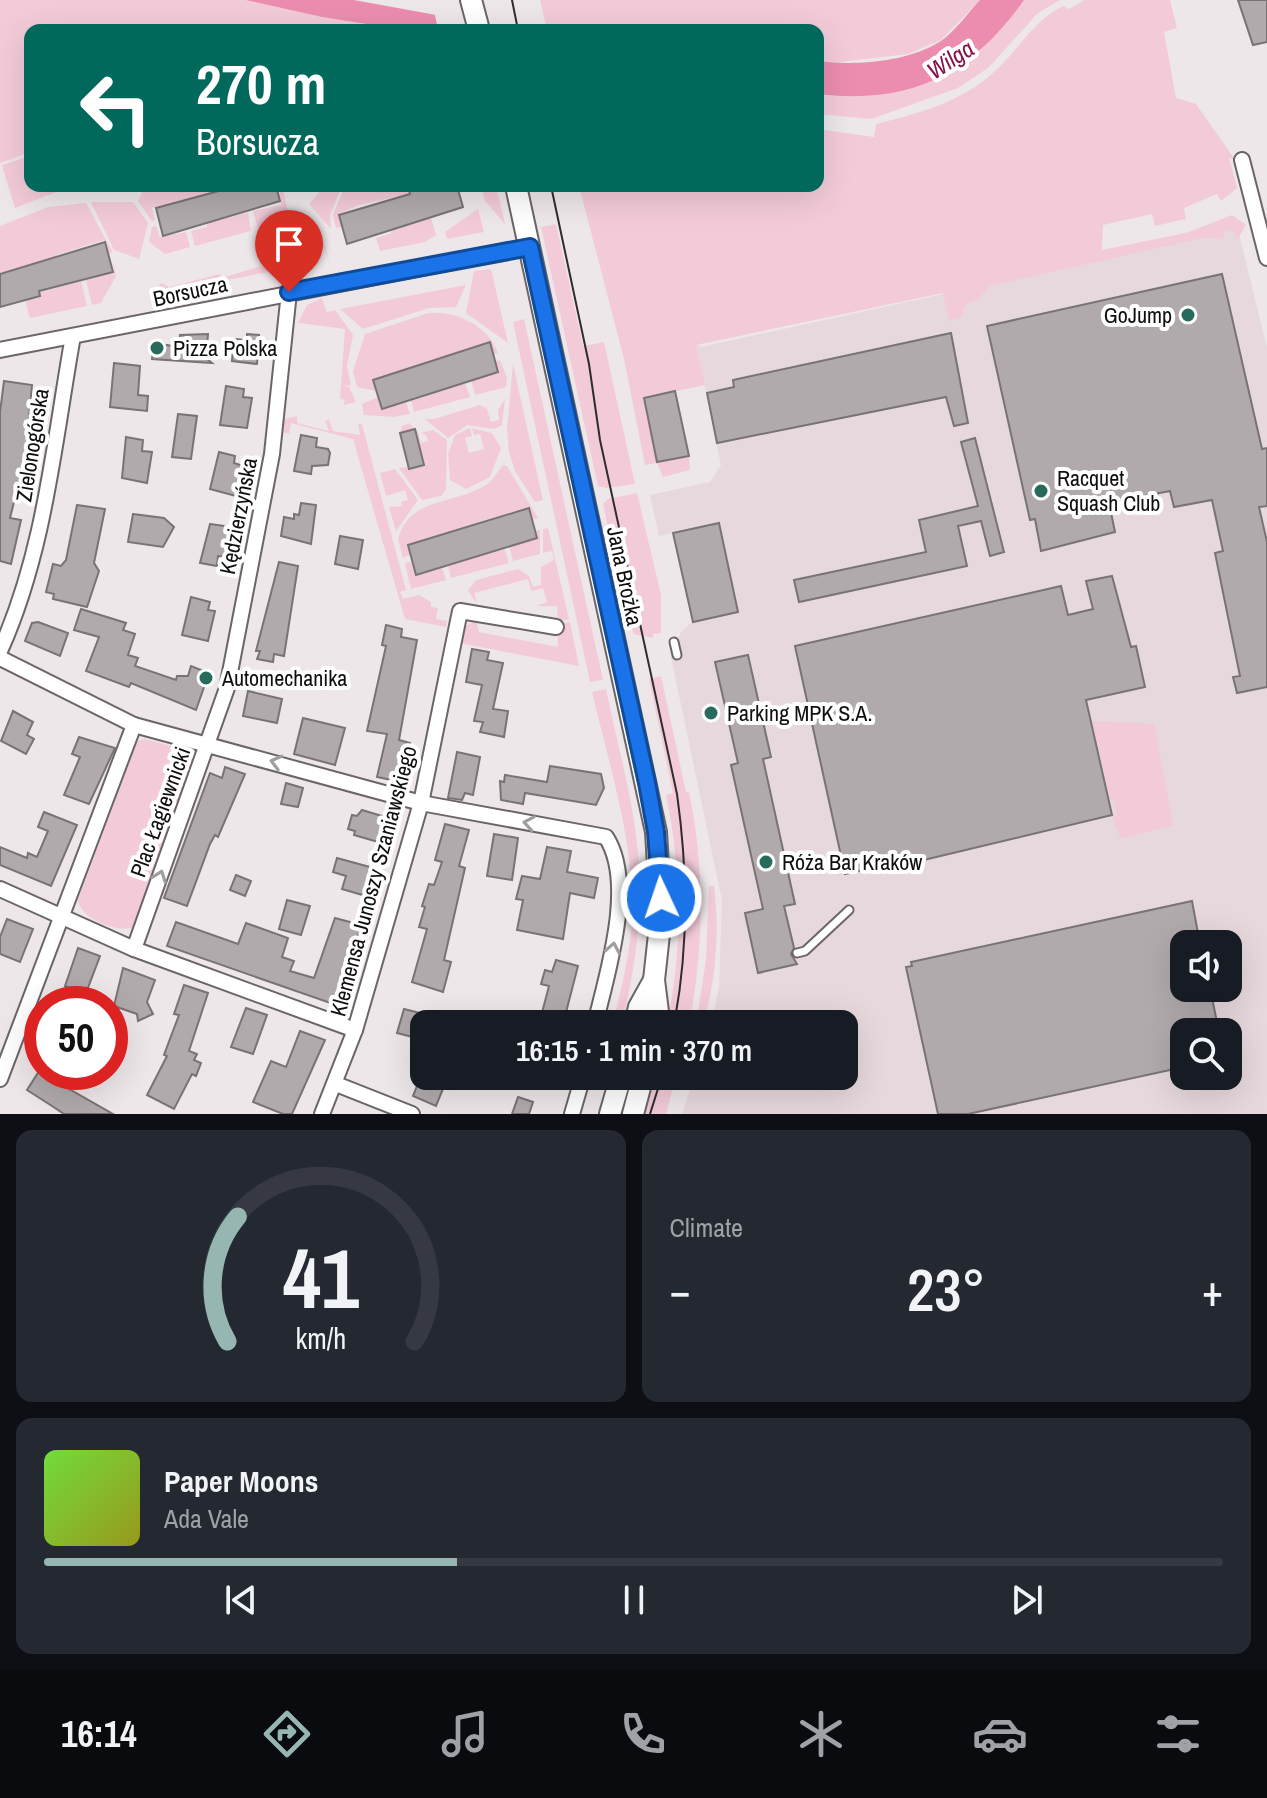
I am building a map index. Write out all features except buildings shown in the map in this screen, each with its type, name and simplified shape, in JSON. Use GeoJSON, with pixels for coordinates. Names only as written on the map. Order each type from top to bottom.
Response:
{"type":"FeatureCollection","features":[{"type":"Feature","properties":{"kind":"main road"},"geometry":{"type":"LineString","coordinates":[[474,2],[478,24]]}},
{"type":"Feature","properties":{"kind":"main road","name":"Jana Brożka"},"geometry":{"type":"LineString","coordinates":[[517,192],[656,832],[661,916],[654,980],[658,1010]]}},
{"type":"Feature","properties":{"kind":"main road","name":"Jana Brożka"},"geometry":{"type":"LineString","coordinates":[[638,1010],[654,980]]}},
{"type":"Feature","properties":{"kind":"main road"},"geometry":{"type":"LineString","coordinates":[[610,1114],[617,1090]]}},
{"type":"Feature","properties":{"kind":"main road"},"geometry":{"type":"LineString","coordinates":[[633,1114],[639,1090]]}},
{"type":"Feature","properties":{"kind":"street"},"geometry":{"type":"LineString","coordinates":[[1242,160],[1267,258]]}},
{"type":"Feature","properties":{"kind":"street","name":"Borsucza"},"geometry":{"type":"LineString","coordinates":[[0,350],[530,247]]}},
{"type":"Feature","properties":{"kind":"street","name":"Kędzierzyńska"},"geometry":{"type":"LineString","coordinates":[[208,744],[227,688],[272,454],[289,292]]}},
{"type":"Feature","properties":{"kind":"street","name":"Zielonogórska"},"geometry":{"type":"LineString","coordinates":[[0,651],[23,594],[42,524],[73,336]]}},
{"type":"Feature","properties":{"kind":"street","name":"Klemensa Junoszy Szaniawskiego"},"geometry":{"type":"LineString","coordinates":[[322,1114],[355,1030],[421,803],[460,611],[556,627]]}},
{"type":"Feature","properties":{"kind":"street","name":"Plac Łagiewnicki"},"geometry":{"type":"LineString","coordinates":[[0,658],[134,725],[208,744],[134,949]]}},
{"type":"Feature","properties":{"kind":"street"},"geometry":{"type":"LineString","coordinates":[[0,1079],[134,725]]}},
{"type":"Feature","properties":{"kind":"street"},"geometry":{"type":"LineString","coordinates":[[208,744],[421,803],[606,837],[616,862],[618,909],[614,946],[598,1010]]}},
{"type":"Feature","properties":{"kind":"street"},"geometry":{"type":"LineString","coordinates":[[0,889],[134,949],[355,1030]]}},
{"type":"Feature","properties":{"kind":"street"},"geometry":{"type":"LineString","coordinates":[[336,1084],[412,1114]]}},
{"type":"Feature","properties":{"kind":"street"},"geometry":{"type":"LineString","coordinates":[[572,1114],[579,1090]]}},
{"type":"Feature","properties":{"kind":"lane"},"geometry":{"type":"LineString","coordinates":[[674,642],[677,655]]}},
{"type":"Feature","properties":{"kind":"lane"},"geometry":{"type":"LineString","coordinates":[[797,953],[805,951],[849,910]]}},
{"type":"Feature","properties":{"kind":"shaded area"},"geometry":{"type":"Polygon","coordinates":[[[0,0],[254,0],[365,24],[24,24],[24,154],[0,163],[0,0]]]}},
{"type":"Feature","properties":{"kind":"shaded area"},"geometry":{"type":"Polygon","coordinates":[[[540,0],[980,0],[941,40],[908,54],[831,63],[824,62],[824,24],[546,24],[540,0]]]}},
{"type":"Feature","properties":{"kind":"shaded area"},"geometry":{"type":"Polygon","coordinates":[[[1024,0],[1060,0],[1038,13],[988,68],[958,88],[871,119],[824,115],[824,95],[833,96],[953,73],[975,57],[1024,0]]]}},
{"type":"Feature","properties":{"kind":"shaded area"},"geometry":{"type":"Polygon","coordinates":[[[1085,0],[1170,0],[1177,28],[1164,32],[1176,98],[1196,104],[1236,161],[1229,158],[1237,188],[1221,201],[1217,194],[1184,208],[1186,219],[1155,226],[1152,214],[1103,225],[1102,250],[1186,233],[1232,215],[1246,225],[1239,237],[1236,238],[1233,230],[1223,232],[1224,238],[1202,238],[989,286],[979,299],[966,304],[961,318],[949,321],[943,293],[696,345],[705,385],[644,398],[657,462],[689,456],[690,470],[663,477],[657,463],[645,465],[624,359],[581,192],[824,192],[824,130],[874,137],[876,124],[924,111],[969,91],[995,71],[1053,12],[1063,6],[1069,9],[1085,0]]]}},
{"type":"Feature","properties":{"kind":"shaded area"},"geometry":{"type":"Polygon","coordinates":[[[24,158],[24,192],[56,192],[15,208],[2,165],[24,158]]]}},
{"type":"Feature","properties":{"kind":"shaded area"},"geometry":{"type":"Polygon","coordinates":[[[142,192],[213,192],[152,208],[155,220],[152,221],[138,201],[142,192]]]}},
{"type":"Feature","properties":{"kind":"shaded area"},"geometry":{"type":"Polygon","coordinates":[[[279,192],[284,192],[289,217],[285,223],[258,229],[253,211],[281,205],[279,192]]]}},
{"type":"Feature","properties":{"kind":"shaded area"},"geometry":{"type":"Polygon","coordinates":[[[320,192],[340,192],[330,215],[331,229],[309,204],[320,192]]]}},
{"type":"Feature","properties":{"kind":"shaded area"},"geometry":{"type":"Polygon","coordinates":[[[343,192],[408,192],[359,205],[339,214],[342,227],[336,228],[333,215],[343,192]]]}},
{"type":"Feature","properties":{"kind":"shaded area"},"geometry":{"type":"Polygon","coordinates":[[[483,192],[497,192],[505,224],[485,201],[483,192]]]}},
{"type":"Feature","properties":{"kind":"shaded area"},"geometry":{"type":"Polygon","coordinates":[[[91,202],[133,202],[148,223],[139,259],[114,250],[91,202]]]}},
{"type":"Feature","properties":{"kind":"shaded area"},"geometry":{"type":"Polygon","coordinates":[[[86,203],[111,253],[108,254],[104,240],[56,255],[56,259],[0,273],[0,226],[48,207],[86,203]]]}},
{"type":"Feature","properties":{"kind":"shaded area"},"geometry":{"type":"Polygon","coordinates":[[[478,209],[484,232],[447,239],[445,232],[478,209]]]}},
{"type":"Feature","properties":{"kind":"shaded area"},"geometry":{"type":"Polygon","coordinates":[[[248,213],[251,231],[195,246],[191,231],[207,227],[207,223],[248,213]]]}},
{"type":"Feature","properties":{"kind":"shaded area"},"geometry":{"type":"Polygon","coordinates":[[[431,218],[436,235],[425,242],[380,251],[376,238],[391,233],[391,229],[431,218]]]}},
{"type":"Feature","properties":{"kind":"shaded area"},"geometry":{"type":"Polygon","coordinates":[[[1236,222],[1267,348],[1267,1114],[682,1114],[690,1090],[858,1090],[858,1010],[714,1010],[719,987],[722,900],[671,657],[681,632],[693,621],[673,533],[659,536],[650,495],[710,482],[721,465],[696,344],[701,347],[944,294],[1101,251],[1236,222]]]}},
{"type":"Feature","properties":{"kind":"shaded area"},"geometry":{"type":"Polygon","coordinates":[[[556,224],[583,346],[604,342],[635,484],[606,488],[598,486],[541,227],[556,224]]]}},
{"type":"Feature","properties":{"kind":"shaded area"},"geometry":{"type":"Polygon","coordinates":[[[156,226],[160,237],[186,232],[190,247],[165,254],[149,242],[152,227],[156,226]]]}},
{"type":"Feature","properties":{"kind":"shaded area"},"geometry":{"type":"Polygon","coordinates":[[[295,228],[320,231],[329,260],[324,248],[300,252],[295,228]]]}},
{"type":"Feature","properties":{"kind":"shaded area"},"geometry":{"type":"Polygon","coordinates":[[[113,260],[116,276],[101,303],[92,305],[86,280],[111,273],[114,275],[113,260]]]}},
{"type":"Feature","properties":{"kind":"shaded area"},"geometry":{"type":"Polygon","coordinates":[[[277,261],[280,270],[151,294],[161,283],[169,287],[220,274],[222,278],[277,261]]]}},
{"type":"Feature","properties":{"kind":"shaded area"},"geometry":{"type":"Polygon","coordinates":[[[491,269],[508,343],[466,313],[474,271],[491,269]]]}},
{"type":"Feature","properties":{"kind":"shaded area"},"geometry":{"type":"Polygon","coordinates":[[[81,281],[87,306],[30,318],[25,300],[40,296],[40,292],[81,281]]]}},
{"type":"Feature","properties":{"kind":"shaded area"},"geometry":{"type":"Polygon","coordinates":[[[466,285],[456,307],[429,308],[363,329],[340,309],[466,285]]]}},
{"type":"Feature","properties":{"kind":"shaded area"},"geometry":{"type":"Polygon","coordinates":[[[322,298],[327,312],[335,310],[353,335],[347,366],[351,386],[342,385],[349,387],[356,402],[343,405],[345,400],[340,399],[345,329],[298,323],[307,305],[322,298]]]}},
{"type":"Feature","properties":{"kind":"shaded area"},"geometry":{"type":"Polygon","coordinates":[[[428,313],[449,314],[470,322],[487,335],[498,353],[493,355],[490,342],[374,380],[376,391],[357,387],[353,371],[365,334],[428,313]]]}},
{"type":"Feature","properties":{"kind":"shaded area"},"geometry":{"type":"Polygon","coordinates":[[[524,319],[603,680],[590,682],[513,322],[524,319]]]}},
{"type":"Feature","properties":{"kind":"shaded area"},"geometry":{"type":"Polygon","coordinates":[[[500,360],[507,378],[506,387],[475,395],[471,380],[498,373],[495,362],[500,360]]]}},
{"type":"Feature","properties":{"kind":"shaded area"},"geometry":{"type":"Polygon","coordinates":[[[513,364],[543,500],[535,502],[515,471],[509,452],[507,429],[513,364]]]}},
{"type":"Feature","properties":{"kind":"shaded area"},"geometry":{"type":"Polygon","coordinates":[[[465,382],[470,397],[414,412],[411,401],[425,397],[425,393],[465,382]]]}},
{"type":"Feature","properties":{"kind":"shaded area"},"geometry":{"type":"Polygon","coordinates":[[[378,397],[382,409],[406,402],[410,414],[394,417],[364,415],[362,404],[378,397]]]}},
{"type":"Feature","properties":{"kind":"shaded area"},"geometry":{"type":"Polygon","coordinates":[[[505,399],[502,425],[494,429],[467,425],[448,438],[425,419],[480,405],[487,409],[491,422],[499,420],[498,410],[505,399]]]}},
{"type":"Feature","properties":{"kind":"shaded area"},"geometry":{"type":"Polygon","coordinates":[[[297,416],[297,423],[329,431],[325,420],[329,420],[333,431],[360,435],[358,424],[362,424],[406,590],[400,592],[403,599],[419,595],[431,602],[431,607],[438,608],[436,619],[447,621],[446,627],[405,619],[353,439],[291,423],[289,434],[282,432],[284,419],[297,416]]]}},
{"type":"Feature","properties":{"kind":"shaded area"},"geometry":{"type":"Polygon","coordinates":[[[409,423],[415,429],[400,433],[402,426],[409,423]]]}},
{"type":"Feature","properties":{"kind":"shaded area"},"geometry":{"type":"Polygon","coordinates":[[[470,428],[472,436],[465,438],[469,453],[484,449],[480,434],[474,435],[472,428],[492,433],[501,448],[490,477],[466,489],[450,480],[448,454],[455,435],[470,428]]]}},
{"type":"Feature","properties":{"kind":"shaded area"},"geometry":{"type":"Polygon","coordinates":[[[415,429],[421,443],[428,441],[426,435],[421,433],[433,430],[447,440],[446,489],[441,496],[422,500],[399,468],[424,465],[415,429]]]}},
{"type":"Feature","properties":{"kind":"shaded area"},"geometry":{"type":"Polygon","coordinates":[[[503,465],[507,466],[538,518],[532,520],[528,508],[481,521],[403,558],[398,539],[412,515],[435,503],[475,491],[487,484],[503,465]]]}},
{"type":"Feature","properties":{"kind":"shaded area"},"geometry":{"type":"Polygon","coordinates":[[[395,469],[418,500],[396,531],[389,507],[402,506],[401,502],[408,500],[405,490],[386,496],[380,473],[395,469]]]}},
{"type":"Feature","properties":{"kind":"shaded area"},"geometry":{"type":"Polygon","coordinates":[[[637,493],[661,595],[661,633],[653,634],[653,638],[634,634],[628,620],[603,504],[608,499],[637,493]]]}},
{"type":"Feature","properties":{"kind":"shaded area"},"geometry":{"type":"Polygon","coordinates":[[[548,528],[569,619],[558,622],[557,606],[536,606],[547,602],[543,588],[531,591],[528,579],[474,593],[477,604],[468,590],[476,580],[518,569],[529,576],[533,587],[541,585],[541,567],[554,560],[552,551],[543,553],[543,529],[548,528]]]}},
{"type":"Feature","properties":{"kind":"shaded area"},"geometry":{"type":"Polygon","coordinates":[[[540,530],[540,554],[513,561],[509,546],[537,538],[535,531],[540,530]]]}},
{"type":"Feature","properties":{"kind":"shaded area"},"geometry":{"type":"Polygon","coordinates":[[[504,547],[509,563],[451,578],[448,566],[462,562],[462,558],[504,547]]]}},
{"type":"Feature","properties":{"kind":"shaded area"},"geometry":{"type":"Polygon","coordinates":[[[413,561],[417,575],[442,568],[446,580],[411,589],[405,563],[413,561]]]}},
{"type":"Feature","properties":{"kind":"shaded area"},"geometry":{"type":"Polygon","coordinates":[[[476,620],[479,632],[558,647],[558,624],[570,622],[579,666],[459,643],[463,628],[476,620]]]}},
{"type":"Feature","properties":{"kind":"shaded area"},"geometry":{"type":"Polygon","coordinates":[[[661,676],[686,792],[689,792],[698,849],[700,937],[692,1010],[669,1010],[678,938],[678,881],[666,795],[673,793],[649,679],[661,676]]]}},
{"type":"Feature","properties":{"kind":"shaded area"},"geometry":{"type":"Polygon","coordinates":[[[606,689],[638,853],[640,896],[637,939],[625,1010],[616,1010],[630,943],[632,887],[625,831],[592,692],[606,689]]]}},
{"type":"Feature","properties":{"kind":"shaded area"},"geometry":{"type":"Polygon","coordinates":[[[1092,721],[1154,724],[1173,825],[1121,839],[1112,817],[1117,815],[1114,799],[1110,800],[1092,721]]]}},
{"type":"Feature","properties":{"kind":"shaded area"},"geometry":{"type":"Polygon","coordinates":[[[145,739],[190,751],[195,758],[137,921],[132,928],[117,928],[100,923],[85,913],[78,900],[137,741],[145,739]]]}},
{"type":"Feature","properties":{"kind":"shaded area"},"geometry":{"type":"Polygon","coordinates":[[[709,886],[714,886],[716,955],[706,1010],[698,1010],[706,960],[709,886]]]}},
{"type":"Feature","properties":{"kind":"shaded area"},"geometry":{"type":"Polygon","coordinates":[[[649,1090],[672,1090],[666,1114],[642,1114],[649,1090]]]}},
{"type":"Feature","properties":{"kind":"water"},"geometry":{"type":"Polygon","coordinates":[[[246,0],[354,0],[436,15],[523,24],[366,24],[246,0]]]}},
{"type":"Feature","properties":{"kind":"water","name":"Wilga"},"geometry":{"type":"Polygon","coordinates":[[[980,0],[1024,0],[982,48],[960,66],[936,79],[910,89],[882,94],[824,94],[824,61],[848,63],[898,58],[928,48],[956,27],[980,0]]]}},
{"type":"Feature","properties":{"kind":"pier"},"geometry":{"type":"Polygon","coordinates":[[[434,10],[544,24],[437,24],[434,10]]]}},
{"type":"Feature","properties":{"kind":"tram line"},"geometry":{"type":"LineString","coordinates":[[512,0],[517,24]]}},
{"type":"Feature","properties":{"kind":"tram line"},"geometry":{"type":"LineString","coordinates":[[552,192],[589,364],[600,440],[677,794],[685,909],[676,1010]]}},
{"type":"Feature","properties":{"kind":"tram line"},"geometry":{"type":"LineString","coordinates":[[650,1114],[658,1090]]}},
{"type":"Feature","properties":{"kind":"place","name":"GoJump"},"geometry":{"type":"Point","coordinates":[1188,315]}},
{"type":"Feature","properties":{"kind":"place","name":"Pizza Polska"},"geometry":{"type":"Point","coordinates":[157,348]}},
{"type":"Feature","properties":{"kind":"place","name":"Racquet Squash Club"},"geometry":{"type":"Point","coordinates":[1041,491]}},
{"type":"Feature","properties":{"kind":"place","name":"Automechanika"},"geometry":{"type":"Point","coordinates":[206,678]}},
{"type":"Feature","properties":{"kind":"place","name":"Parking MPK S.A."},"geometry":{"type":"Point","coordinates":[711,713]}},
{"type":"Feature","properties":{"kind":"place","name":"Róża Bar Kraków"},"geometry":{"type":"Point","coordinates":[766,862]}},
{"type":"Feature","properties":{"kind":"route"},"geometry":{"type":"LineString","coordinates":[[289,292],[530,247],[647,783],[656,832],[661,898]]}}]}
